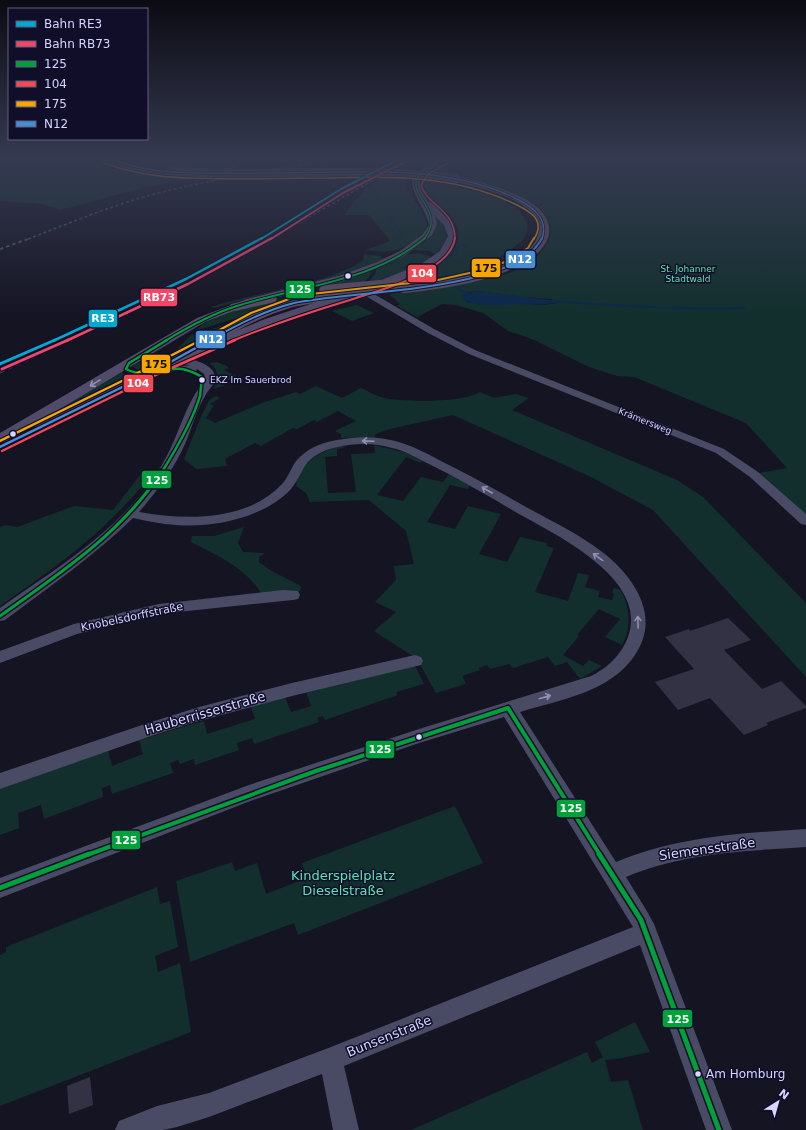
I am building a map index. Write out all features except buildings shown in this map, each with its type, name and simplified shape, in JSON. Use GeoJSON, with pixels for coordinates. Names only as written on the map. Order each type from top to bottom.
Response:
{"type":"FeatureCollection","features":[{"type":"Feature","properties":{"kind":"highway"},"geometry":{"type":"LineString","coordinates":[[404,286],[453,276],[492,266],[504,261],[522,249],[532,238],[533,226],[529,217],[523,211]]}},
{"type":"Feature","properties":{"kind":"highway"},"geometry":{"type":"LineString","coordinates":[[235,307],[279,298],[404,286],[443,284],[489,274],[521,260],[536,249],[543,238],[544,233],[542,221],[536,211]]}},
{"type":"Feature","properties":{"kind":"highway"},"geometry":{"type":"LineString","coordinates":[[178,359],[234,325],[256,315],[328,294]]}},
{"type":"Feature","properties":{"kind":"main road"},"geometry":{"type":"LineString","coordinates":[[0,439],[197,322],[235,307],[346,277],[380,264],[403,253],[420,242],[432,229],[433,220],[428,211]]}},
{"type":"Feature","properties":{"kind":"main road"},"geometry":{"type":"LineString","coordinates":[[0,448],[178,359],[257,326],[403,276],[436,259],[447,247],[450,241],[451,232],[448,224],[436,211]]}},
{"type":"Feature","properties":{"kind":"main road"},"geometry":{"type":"LineString","coordinates":[[403,253],[425,252],[433,255],[436,259]]}},
{"type":"Feature","properties":{"kind":"main road"},"geometry":{"type":"LineString","coordinates":[[151,372],[138,374],[127,371],[126,369],[133,360],[155,353],[178,359]]}},
{"type":"Feature","properties":{"kind":"street","name":"Krämersweg"},"geometry":{"type":"LineString","coordinates":[[362,290],[431,331],[472,352],[720,451],[737,461],[752,473],[806,521]]}},
{"type":"Feature","properties":{"kind":"street"},"geometry":{"type":"LineString","coordinates":[[0,616],[100,541],[131,514],[168,467],[200,394],[207,387],[211,377],[210,374],[200,366],[178,359]]}},
{"type":"Feature","properties":{"kind":"street"},"geometry":{"type":"LineString","coordinates":[[151,372],[175,368],[197,371],[202,377],[200,394]]}},
{"type":"Feature","properties":{"kind":"street"},"geometry":{"type":"LineString","coordinates":[[0,888],[249,793],[419,736],[576,688],[597,680],[620,663],[638,634],[637,610],[634,598],[613,569],[602,560],[553,529],[449,469],[401,447],[381,442],[361,441],[339,443],[318,450],[309,455],[301,463],[292,481],[286,488],[264,503],[242,512],[217,518],[185,521],[161,520],[131,514]]}},
{"type":"Feature","properties":{"kind":"street","name":"Knobelsdorffstraße"},"geometry":{"type":"LineString","coordinates":[[0,657],[74,629],[159,609],[294,595]]}},
{"type":"Feature","properties":{"kind":"street","name":"Hauberrisserstraße"},"geometry":{"type":"LineString","coordinates":[[0,781],[96,746],[185,718],[315,683],[415,661]]}},
{"type":"Feature","properties":{"kind":"street"},"geometry":{"type":"LineString","coordinates":[[508,708],[641,920],[718,1130]]}},
{"type":"Feature","properties":{"kind":"street","name":"Siemensstraße"},"geometry":{"type":"LineString","coordinates":[[611,873],[653,857],[672,853],[720,846],[806,838]]}},
{"type":"Feature","properties":{"kind":"street","name":"Bunsenstraße"},"geometry":{"type":"LineString","coordinates":[[128,1130],[157,1124],[177,1114],[209,1105],[331,1059],[646,932]]}},
{"type":"Feature","properties":{"kind":"street"},"geometry":{"type":"LineString","coordinates":[[331,1059],[346,1130]]}},
{"type":"Feature","properties":{"kind":"green space"},"geometry":{"type":"Polygon","coordinates":[[[347,211],[421,211],[427,225],[419,237],[400,249],[385,252],[366,250],[390,241],[369,215],[344,215],[347,211]]]}},
{"type":"Feature","properties":{"kind":"green space"},"geometry":{"type":"Polygon","coordinates":[[[445,211],[518,211],[526,222],[527,230],[524,238],[517,245],[496,259],[477,268],[443,276],[397,282],[439,263],[455,247],[459,238],[457,227],[455,222],[445,211]]]}},
{"type":"Feature","properties":{"kind":"green space","name":"St. Johanner Stadtwald"},"geometry":{"type":"Polygon","coordinates":[[[541,211],[806,211],[806,515],[759,473],[787,468],[746,423],[634,377],[617,376],[589,367],[532,339],[508,331],[483,313],[456,305],[442,304],[417,317],[397,306],[400,304],[389,294],[488,279],[518,270],[537,256],[548,242],[551,233],[545,214],[541,211]],[[478,291],[469,292],[462,296],[467,302],[481,304],[544,305],[557,303],[551,299],[478,291]]]}},
{"type":"Feature","properties":{"kind":"green space"},"geometry":{"type":"Polygon","coordinates":[[[432,212],[438,217],[445,227],[447,238],[445,243],[436,254],[429,251],[413,250],[434,233],[436,225],[432,212]]]}},
{"type":"Feature","properties":{"kind":"green space"},"geometry":{"type":"Polygon","coordinates":[[[419,253],[430,256],[430,259],[407,271],[366,285],[376,273],[376,268],[405,255],[419,253]]]}},
{"type":"Feature","properties":{"kind":"green space"},"geometry":{"type":"Polygon","coordinates":[[[364,254],[380,256],[383,259],[344,275],[253,297],[215,308],[211,307],[324,278],[354,266],[363,260],[364,254]]]}},
{"type":"Feature","properties":{"kind":"green space"},"geometry":{"type":"Polygon","coordinates":[[[372,269],[369,277],[362,284],[320,289],[319,287],[372,269]]]}},
{"type":"Feature","properties":{"kind":"green space"},"geometry":{"type":"Polygon","coordinates":[[[326,293],[282,304],[195,331],[204,323],[234,311],[280,299],[326,293]]]}},
{"type":"Feature","properties":{"kind":"green space"},"geometry":{"type":"Polygon","coordinates":[[[357,305],[374,313],[352,321],[332,311],[357,305]]]}},
{"type":"Feature","properties":{"kind":"green space"},"geometry":{"type":"Polygon","coordinates":[[[228,324],[177,355],[172,354],[191,335],[228,324]]]}},
{"type":"Feature","properties":{"kind":"green space"},"geometry":{"type":"Polygon","coordinates":[[[150,357],[158,357],[162,361],[148,370],[140,370],[133,367],[134,365],[150,357]]]}},
{"type":"Feature","properties":{"kind":"green space"},"geometry":{"type":"Polygon","coordinates":[[[217,362],[229,367],[224,370],[236,376],[221,383],[225,385],[214,389],[217,374],[215,368],[209,363],[217,362]]]}},
{"type":"Feature","properties":{"kind":"green space"},"geometry":{"type":"Polygon","coordinates":[[[119,371],[126,375],[137,376],[43,422],[39,421],[119,371]]]}},
{"type":"Feature","properties":{"kind":"green space"},"geometry":{"type":"Polygon","coordinates":[[[316,386],[342,398],[361,388],[384,398],[419,401],[448,400],[472,396],[480,392],[494,398],[516,394],[529,398],[512,410],[677,480],[703,497],[806,603],[806,677],[653,510],[589,476],[453,415],[390,429],[376,434],[374,437],[341,438],[341,434],[335,431],[356,421],[338,411],[317,422],[314,420],[297,429],[293,428],[261,446],[255,443],[225,459],[227,466],[196,469],[184,459],[209,400],[216,396],[220,398],[210,404],[214,406],[206,418],[215,423],[262,403],[296,392],[300,394],[316,386]]]}},
{"type":"Feature","properties":{"kind":"green space"},"geometry":{"type":"Polygon","coordinates":[[[374,445],[406,453],[422,461],[421,463],[406,457],[377,495],[403,501],[421,477],[443,482],[449,474],[470,486],[468,489],[450,485],[427,522],[455,529],[468,506],[501,514],[479,554],[507,562],[520,537],[547,543],[546,546],[554,548],[535,592],[568,601],[578,573],[589,575],[585,587],[600,591],[598,597],[612,600],[614,588],[621,590],[629,618],[627,631],[622,645],[605,637],[620,619],[599,609],[577,635],[579,636],[563,655],[583,666],[589,660],[602,666],[580,679],[567,662],[555,666],[548,657],[513,668],[509,664],[490,669],[487,665],[479,668],[480,670],[462,676],[466,684],[436,693],[417,659],[374,631],[396,612],[375,602],[396,580],[394,566],[414,564],[406,531],[369,500],[310,502],[306,493],[296,486],[302,470],[313,458],[319,454],[342,446],[345,448],[337,449],[337,456],[325,457],[328,493],[356,492],[351,454],[375,453],[374,445]]]}},
{"type":"Feature","properties":{"kind":"green space"},"geometry":{"type":"Polygon","coordinates":[[[140,475],[150,476],[116,514],[98,531],[61,562],[0,606],[0,527],[6,525],[17,527],[74,506],[113,510],[140,475]]]}},
{"type":"Feature","properties":{"kind":"green space"},"geometry":{"type":"Polygon","coordinates":[[[244,527],[238,543],[243,552],[265,553],[259,557],[259,562],[270,570],[301,586],[300,591],[261,593],[255,584],[239,569],[191,542],[192,536],[214,536],[244,527]]]}},
{"type":"Feature","properties":{"kind":"green space"},"geometry":{"type":"Polygon","coordinates":[[[415,666],[424,684],[396,692],[398,695],[325,720],[323,716],[317,718],[319,722],[254,744],[252,738],[237,743],[239,750],[195,765],[194,759],[180,764],[178,760],[170,763],[173,773],[112,794],[110,785],[102,788],[103,797],[44,819],[41,805],[18,813],[19,828],[0,835],[0,787],[108,750],[112,766],[143,754],[139,740],[204,721],[207,734],[255,719],[251,707],[285,697],[291,712],[311,706],[306,692],[415,666]]]}},
{"type":"Feature","properties":{"kind":"green space","name":"Kinderspielplatz Dieselstraße"},"geometry":{"type":"Polygon","coordinates":[[[455,806],[483,863],[298,935],[294,923],[190,962],[176,881],[232,862],[235,871],[257,863],[266,894],[307,878],[302,863],[455,806]]]}},
{"type":"Feature","properties":{"kind":"green space"},"geometry":{"type":"Polygon","coordinates":[[[157,887],[160,904],[170,901],[178,947],[155,956],[158,972],[180,963],[191,1032],[0,1106],[0,955],[6,952],[6,947],[157,887]]]}},
{"type":"Feature","properties":{"kind":"green space"},"geometry":{"type":"Polygon","coordinates":[[[635,1022],[650,1052],[605,1060],[611,1082],[628,1080],[643,1130],[411,1130],[587,1052],[592,1063],[603,1057],[595,1042],[635,1022]]]}},
{"type":"Feature","properties":{"kind":"water"},"geometry":{"type":"Polygon","coordinates":[[[478,291],[557,301],[557,303],[482,305],[463,299],[463,294],[478,291]]]}},
{"type":"Feature","properties":{"kind":"waterway"},"geometry":{"type":"LineString","coordinates":[[387,215],[404,237]]}},
{"type":"Feature","properties":{"kind":"waterway"},"geometry":{"type":"LineString","coordinates":[[432,273],[431,271],[455,252],[460,245],[466,246]]}},
{"type":"Feature","properties":{"kind":"waterway"},"geometry":{"type":"LineString","coordinates":[[454,287],[466,293],[468,297]]}},
{"type":"Feature","properties":{"kind":"waterway"},"geometry":{"type":"LineString","coordinates":[[552,301],[648,307],[745,308]]}},
{"type":"Feature","properties":{"kind":"railway"},"geometry":{"type":"LineString","coordinates":[[28,239],[102,211]]}},
{"type":"Feature","properties":{"kind":"railway"},"geometry":{"type":"LineString","coordinates":[[270,239],[320,211]]}},
{"type":"Feature","properties":{"kind":"railway"},"geometry":{"type":"LineString","coordinates":[[0,249],[31,238]]}},
{"type":"Feature","properties":{"kind":"railway"},"geometry":{"type":"LineString","coordinates":[[67,341],[211,272],[272,238]]}},
{"type":"Feature","properties":{"kind":"railway"},"geometry":{"type":"LineString","coordinates":[[0,372],[69,340]]}},
{"type":"Feature","properties":{"kind":"rail line","name":"RE3"},"geometry":{"type":"LineString","coordinates":[[0,364],[186,279],[265,236],[306,211]]}},
{"type":"Feature","properties":{"kind":"rail line","name":"RB73"},"geometry":{"type":"LineString","coordinates":[[2,369],[188,284],[248,252],[315,211]]}},
{"type":"Feature","properties":{"kind":"transit line","name":"125"},"geometry":{"type":"LineString","coordinates":[[0,616],[84,555],[109,533],[154,485],[172,456],[199,398],[202,377],[192,371],[182,369],[172,369],[144,374],[135,373],[126,369],[129,363],[181,332],[222,311],[346,277],[389,261],[409,250],[425,238],[432,227],[432,218],[428,211]]}},
{"type":"Feature","properties":{"kind":"transit line","name":"104"},"geometry":{"type":"LineString","coordinates":[[2,451],[126,389],[221,345],[282,321],[392,286],[418,276],[440,262],[449,254],[454,244],[454,228],[443,211]]}},
{"type":"Feature","properties":{"kind":"transit line","name":"175"},"geometry":{"type":"LineString","coordinates":[[0,441],[140,372],[233,322],[270,305],[311,294],[438,280],[474,272],[505,262],[528,248],[539,230],[539,226],[535,218],[527,211]]}},
{"type":"Feature","properties":{"kind":"transit line","name":"N12"},"geometry":{"type":"LineString","coordinates":[[0,447],[149,374],[232,327],[271,310],[340,295],[411,288],[458,281],[478,277],[505,268],[534,250],[542,239],[544,233],[543,222],[535,211]]}},
{"type":"Feature","properties":{"kind":"transit line","name":"125"},"geometry":{"type":"LineString","coordinates":[[508,708],[641,920],[719,1130]]}},
{"type":"Feature","properties":{"kind":"transit line","name":"125"},"geometry":{"type":"LineString","coordinates":[[0,888],[126,840],[316,771],[508,708]]}},
{"type":"Feature","properties":{"kind":"place","name":"EKZ Im Sauerbrod"},"geometry":{"type":"Point","coordinates":[202,380]}},
{"type":"Feature","properties":{"kind":"place","name":"Am Homburg"},"geometry":{"type":"Point","coordinates":[698,1074]}}]}
